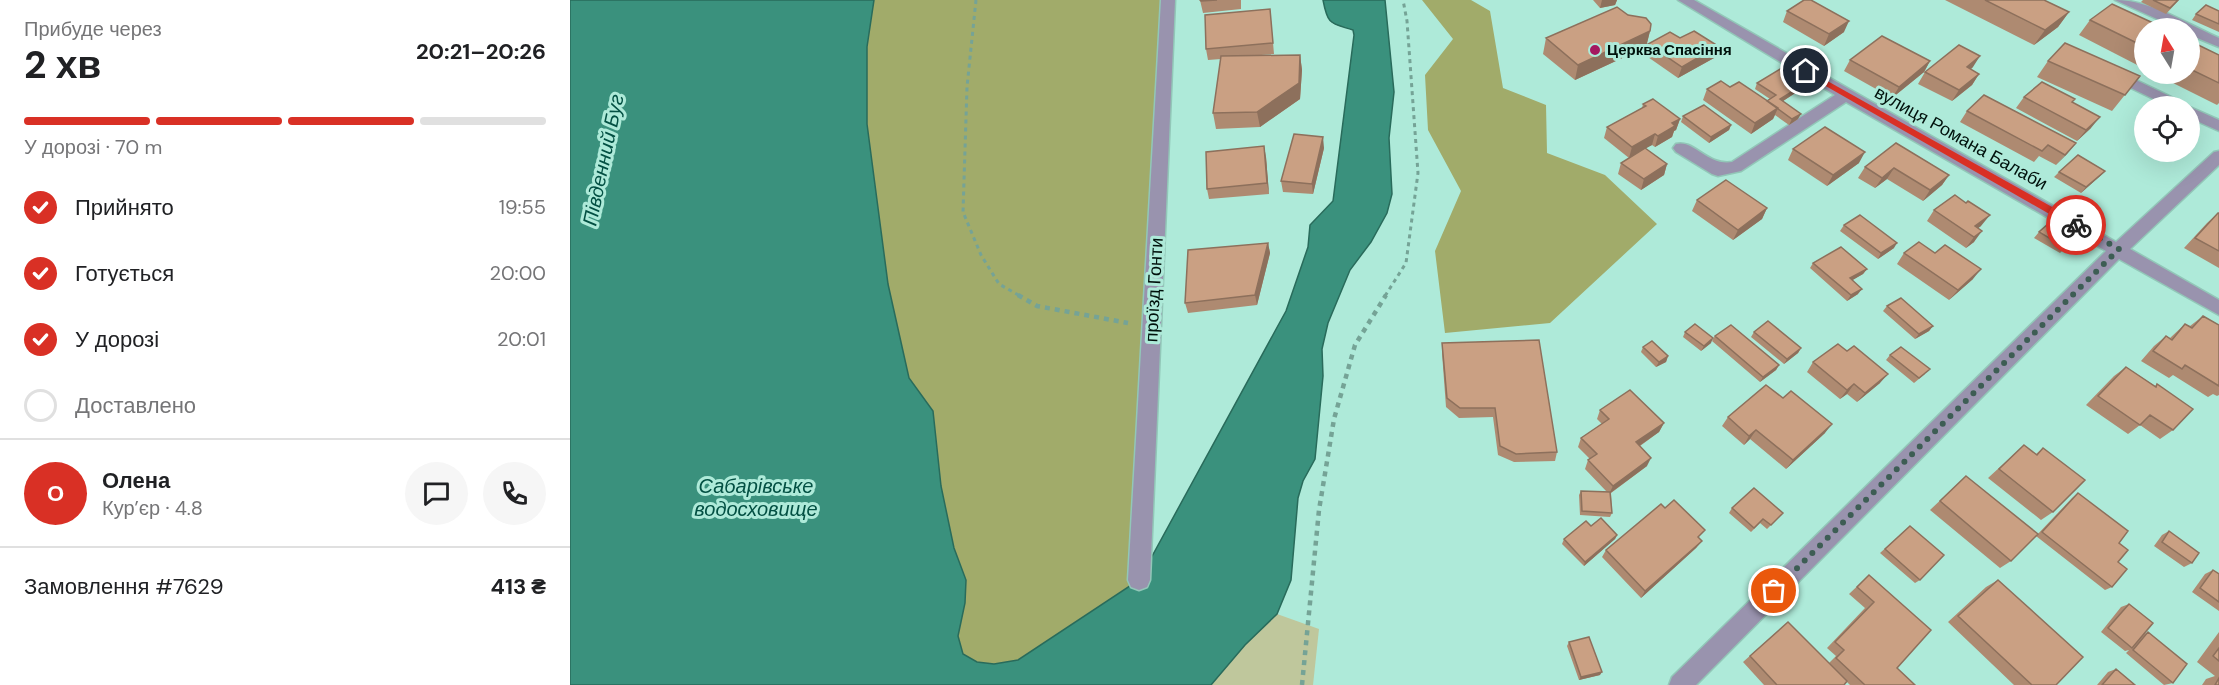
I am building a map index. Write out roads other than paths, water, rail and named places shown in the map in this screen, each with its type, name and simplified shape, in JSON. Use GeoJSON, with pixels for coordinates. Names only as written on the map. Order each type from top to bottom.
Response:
{"type":"FeatureCollection","features":[{"type":"Feature","properties":{"kind":"street","name":"проїзд Гонти"},"geometry":{"type":"LineString","coordinates":[[1139,580],[1168,0]]}},
{"type":"Feature","properties":{"kind":"street","name":"вулиця Романа Балаби"},"geometry":{"type":"LineString","coordinates":[[1685,0],[1846,95],[2219,308]]}},
{"type":"Feature","properties":{"kind":"street"},"geometry":{"type":"LineString","coordinates":[[2121,0],[2163,18]]}},
{"type":"Feature","properties":{"kind":"street"},"geometry":{"type":"LineString","coordinates":[[2200,34],[2219,43]]}},
{"type":"Feature","properties":{"kind":"street"},"geometry":{"type":"LineString","coordinates":[[2095,65],[2159,96]]}},
{"type":"Feature","properties":{"kind":"street"},"geometry":{"type":"LineString","coordinates":[[1681,148],[1718,170],[1736,167],[1846,95]]}},
{"type":"Feature","properties":{"kind":"street"},"geometry":{"type":"LineString","coordinates":[[2200,117],[2219,126]]}},
{"type":"Feature","properties":{"kind":"street"},"geometry":{"type":"LineString","coordinates":[[1680,685],[2119,249],[2219,156]]}},
{"type":"Feature","properties":{"kind":"water","name":"Сабарівське водосховище"},"geometry":{"type":"Polygon","coordinates":[[[570,0],[874,0],[867,47],[867,124],[888,284],[909,378],[933,411],[941,486],[954,548],[966,580],[965,603],[958,636],[963,654],[977,662],[994,664],[1018,660],[1139,580],[1286,311],[1308,247],[1310,225],[1333,201],[1354,35],[1353,30],[1335,24],[1329,19],[1323,0],[1385,0],[1394,92],[1389,138],[1392,194],[1387,213],[1371,242],[1350,270],[1328,323],[1322,349],[1323,376],[1315,459],[1303,481],[1298,498],[1291,580],[1277,614],[1245,645],[1211,685],[570,685],[570,0]]]}},
{"type":"Feature","properties":{"kind":"place","name":"Церква Спасіння"},"geometry":{"type":"Point","coordinates":[1595,50]}},
{"type":"Feature","properties":{"kind":"water label","name":"Південний Буг"},"geometry":{"type":"Point","coordinates":[603,160]}}]}
